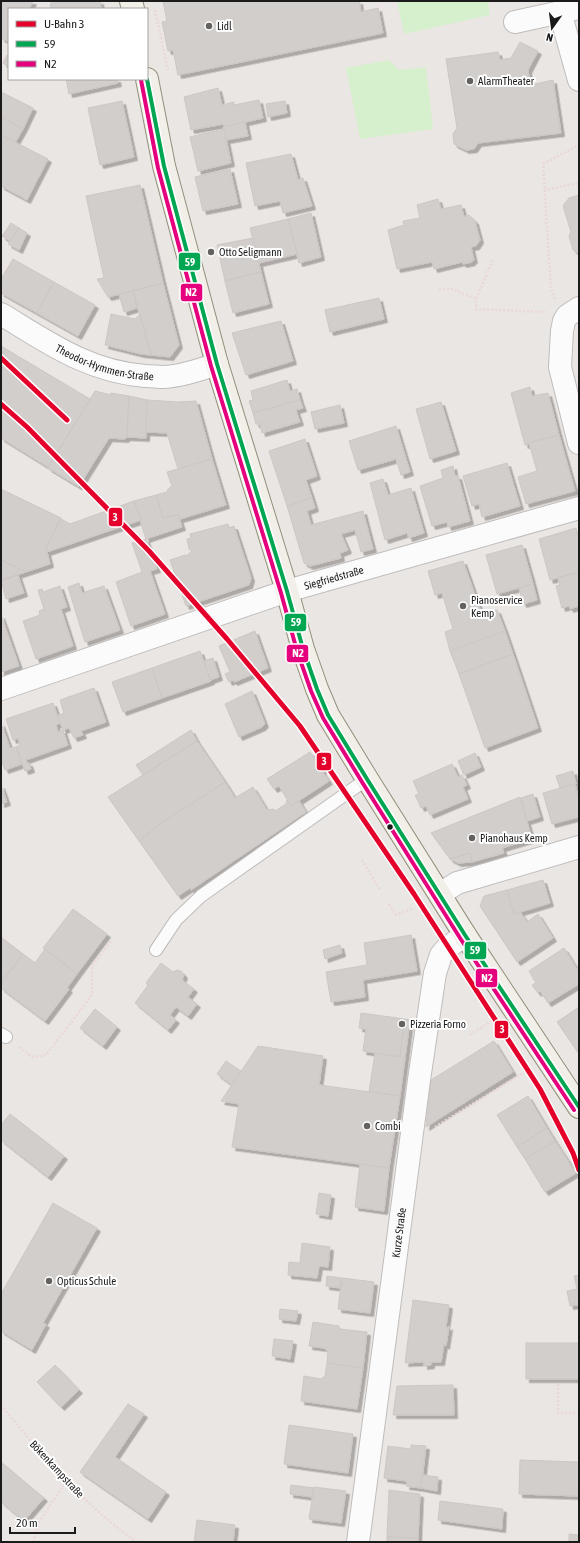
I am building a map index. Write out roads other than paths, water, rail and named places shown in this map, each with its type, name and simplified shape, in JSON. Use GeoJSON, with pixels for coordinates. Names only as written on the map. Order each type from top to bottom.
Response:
{"type":"FeatureCollection","features":[{"type":"Feature","properties":{"kind":"main road"},"geometry":{"type":"LineString","coordinates":[[147,80],[164,166],[217,364],[316,689],[328,715],[465,935],[579,1107]]}},
{"type":"Feature","properties":{"kind":"street"},"geometry":{"type":"LineString","coordinates":[[515,22],[570,10],[579,80]]}},
{"type":"Feature","properties":{"kind":"street"},"geometry":{"type":"LineString","coordinates":[[573,312],[562,331],[560,367],[579,444]]}},
{"type":"Feature","properties":{"kind":"street","name":"Theodor-Hymmen-Straße"},"geometry":{"type":"LineString","coordinates":[[1,314],[72,356],[102,368],[132,375],[163,377],[193,372],[217,364]]}},
{"type":"Feature","properties":{"kind":"street","name":"Siegfriedstraße"},"geometry":{"type":"LineString","coordinates":[[1,690],[287,591],[579,508]]}},
{"type":"Feature","properties":{"kind":"street"},"geometry":{"type":"LineString","coordinates":[[440,894],[457,883],[579,847]]}},
{"type":"Feature","properties":{"kind":"street","name":"Kurze Straße"},"geometry":{"type":"LineString","coordinates":[[358,1542],[411,1142],[426,1034],[438,963],[441,954],[465,935]]}},
{"type":"Feature","properties":{"kind":"lane"},"geometry":{"type":"LineString","coordinates":[[156,950],[176,920],[201,896],[367,779]]}},
{"type":"Feature","properties":{"kind":"metro line","name":"3"},"geometry":{"type":"LineString","coordinates":[[1,358],[67,420]]}},
{"type":"Feature","properties":{"kind":"metro line","name":"3"},"geometry":{"type":"LineString","coordinates":[[1,404],[27,427],[149,551],[227,639],[300,726],[414,894],[540,1089],[573,1153],[579,1170]]}},
{"type":"Feature","properties":{"kind":"place","name":"Lidl"},"geometry":{"type":"Point","coordinates":[209,26]}},
{"type":"Feature","properties":{"kind":"place","name":"AlarmTheater"},"geometry":{"type":"Point","coordinates":[470,81]}},
{"type":"Feature","properties":{"kind":"place","name":"Otto Seligmann"},"geometry":{"type":"Point","coordinates":[211,252]}},
{"type":"Feature","properties":{"kind":"place","name":"Pianoservice Kemp"},"geometry":{"type":"Point","coordinates":[463,606]}},
{"type":"Feature","properties":{"kind":"place","name":"Pianohaus Kemp"},"geometry":{"type":"Point","coordinates":[472,838]}},
{"type":"Feature","properties":{"kind":"place","name":"Pizzeria Forno"},"geometry":{"type":"Point","coordinates":[402,1024]}},
{"type":"Feature","properties":{"kind":"place","name":"Combi"},"geometry":{"type":"Point","coordinates":[367,1126]}},
{"type":"Feature","properties":{"kind":"place","name":"Opticus Schule"},"geometry":{"type":"Point","coordinates":[49,1281]}}]}
